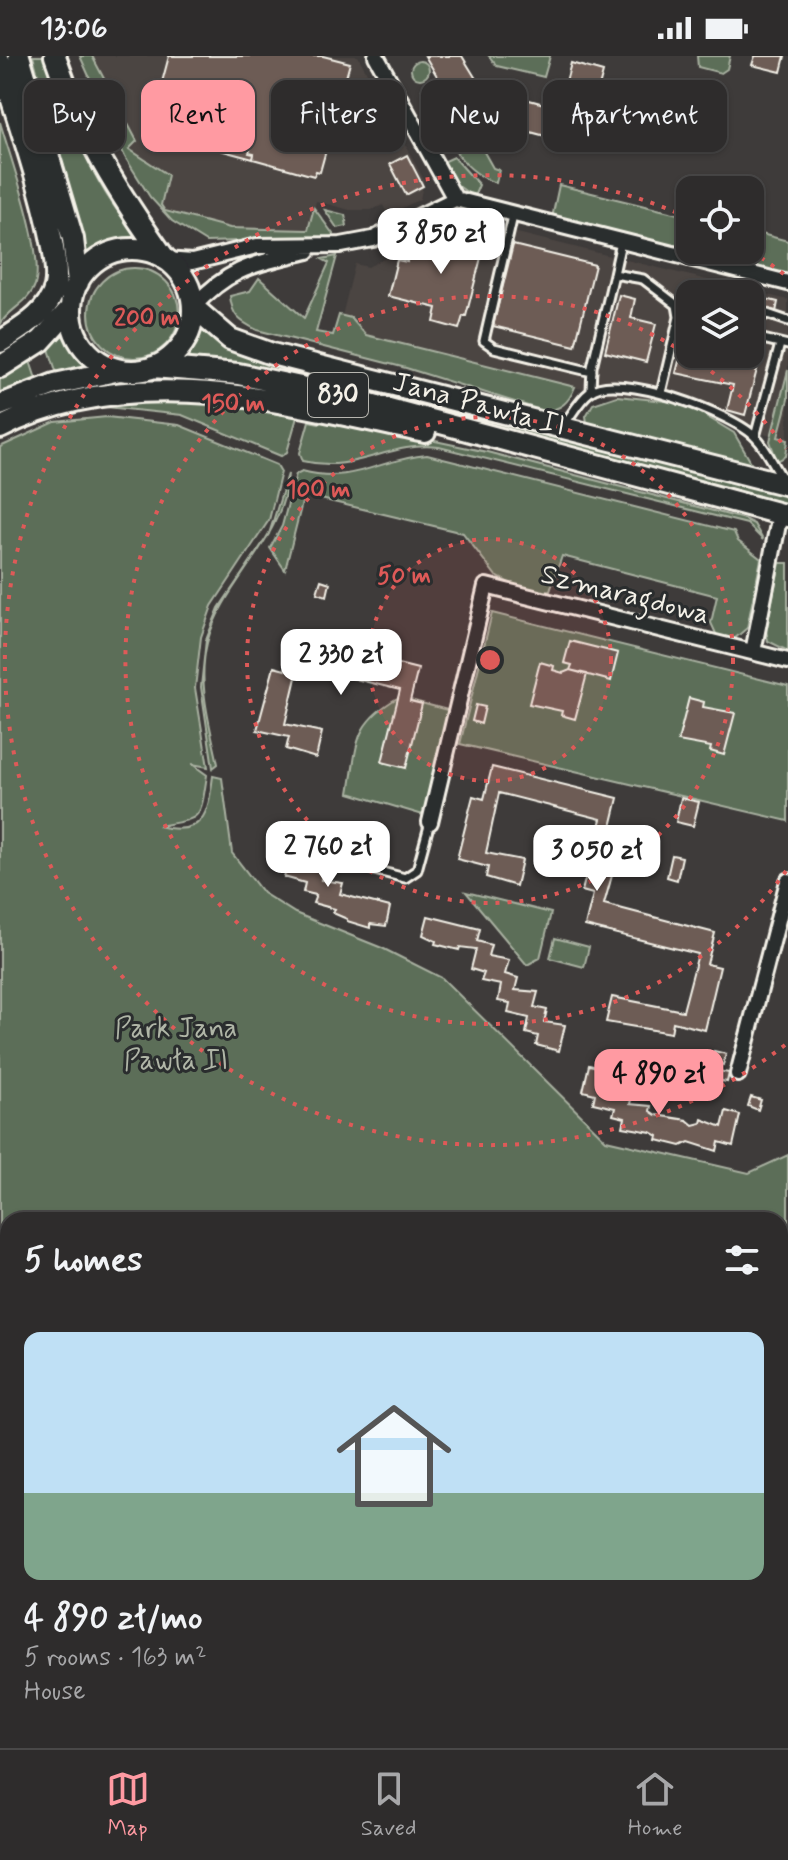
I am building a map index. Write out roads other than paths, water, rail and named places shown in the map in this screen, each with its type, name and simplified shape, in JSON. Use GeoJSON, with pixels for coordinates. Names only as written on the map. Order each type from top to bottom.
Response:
{"type":"FeatureCollection","features":[{"type":"Feature","properties":{"kind":"main road"},"geometry":{"type":"LineString","coordinates":[[19,56],[73,239],[78,283],[71,308],[74,329],[84,347],[100,362],[120,370]]}},
{"type":"Feature","properties":{"kind":"main road","name":"830"},"geometry":{"type":"LineString","coordinates":[[55,56],[69,96],[111,182],[166,260],[183,277],[193,307]]}},
{"type":"Feature","properties":{"kind":"main road"},"geometry":{"type":"LineString","coordinates":[[0,62],[45,213],[56,271],[49,302],[0,342]]}},
{"type":"Feature","properties":{"kind":"main road"},"geometry":{"type":"LineString","coordinates":[[78,283],[94,263],[117,251],[143,251],[166,260]]}},
{"type":"Feature","properties":{"kind":"main road"},"geometry":{"type":"LineString","coordinates":[[153,367],[170,358],[183,344],[191,326],[193,307]]}},
{"type":"Feature","properties":{"kind":"main road","name":"Jana Pawła II"},"geometry":{"type":"LineString","coordinates":[[193,307],[230,339],[248,347],[561,428],[787,482]]}},
{"type":"Feature","properties":{"kind":"main road"},"geometry":{"type":"LineString","coordinates":[[0,367],[41,341],[71,308]]}},
{"type":"Feature","properties":{"kind":"main road","name":"830"},"geometry":{"type":"LineString","coordinates":[[120,370],[153,367]]}},
{"type":"Feature","properties":{"kind":"main road","name":"Jana Pawła II"},"geometry":{"type":"LineString","coordinates":[[153,367],[274,380],[784,515]]}},
{"type":"Feature","properties":{"kind":"main road"},"geometry":{"type":"LineString","coordinates":[[0,405],[55,384],[120,370]]}},
{"type":"Feature","properties":{"kind":"main road"},"geometry":{"type":"LineString","coordinates":[[0,428],[37,410],[101,396],[200,391],[293,404],[435,434],[519,446]]}},
{"type":"Feature","properties":{"kind":"street"},"geometry":{"type":"LineString","coordinates":[[376,56],[455,199]]}},
{"type":"Feature","properties":{"kind":"street"},"geometry":{"type":"LineString","coordinates":[[193,307],[222,277],[234,271],[327,246],[373,239],[455,199],[788,283]]}},
{"type":"Feature","properties":{"kind":"street"},"geometry":{"type":"LineString","coordinates":[[166,260],[192,262],[257,246],[327,246]]}},
{"type":"Feature","properties":{"kind":"street"},"geometry":{"type":"LineString","coordinates":[[753,652],[784,515]]}},
{"type":"Feature","properties":{"kind":"street","name":"Szmaragdowa"},"geometry":{"type":"LineString","coordinates":[[430,822],[486,586],[788,661]]}},
{"type":"Feature","properties":{"kind":"street"},"geometry":{"type":"LineString","coordinates":[[738,1074],[788,881]]}},
{"type":"Feature","properties":{"kind":"lane"},"geometry":{"type":"LineString","coordinates":[[513,216],[484,341],[494,348],[592,372]]}},
{"type":"Feature","properties":{"kind":"lane"},"geometry":{"type":"LineString","coordinates":[[561,428],[591,390],[592,372],[621,242]]}},
{"type":"Feature","properties":{"kind":"lane"},"geometry":{"type":"LineString","coordinates":[[614,274],[643,279],[676,304]]}},
{"type":"Feature","properties":{"kind":"lane"},"geometry":{"type":"LineString","coordinates":[[764,313],[788,321]]}},
{"type":"Feature","properties":{"kind":"lane"},"geometry":{"type":"LineString","coordinates":[[661,393],[676,330]]}},
{"type":"Feature","properties":{"kind":"lane"},"geometry":{"type":"LineString","coordinates":[[755,437],[784,344],[764,339]]}},
{"type":"Feature","properties":{"kind":"lane"},"geometry":{"type":"LineString","coordinates":[[591,390],[617,387],[661,393],[719,414],[755,437],[787,482]]}},
{"type":"Feature","properties":{"kind":"lane"},"geometry":{"type":"LineString","coordinates":[[286,831],[324,841],[332,859],[405,878],[417,870],[430,822]]}},
{"type":"Feature","properties":{"kind":"park label","name":"Park Jana Pawła II"},"geometry":{"type":"Point","coordinates":[176,1045]}}]}
